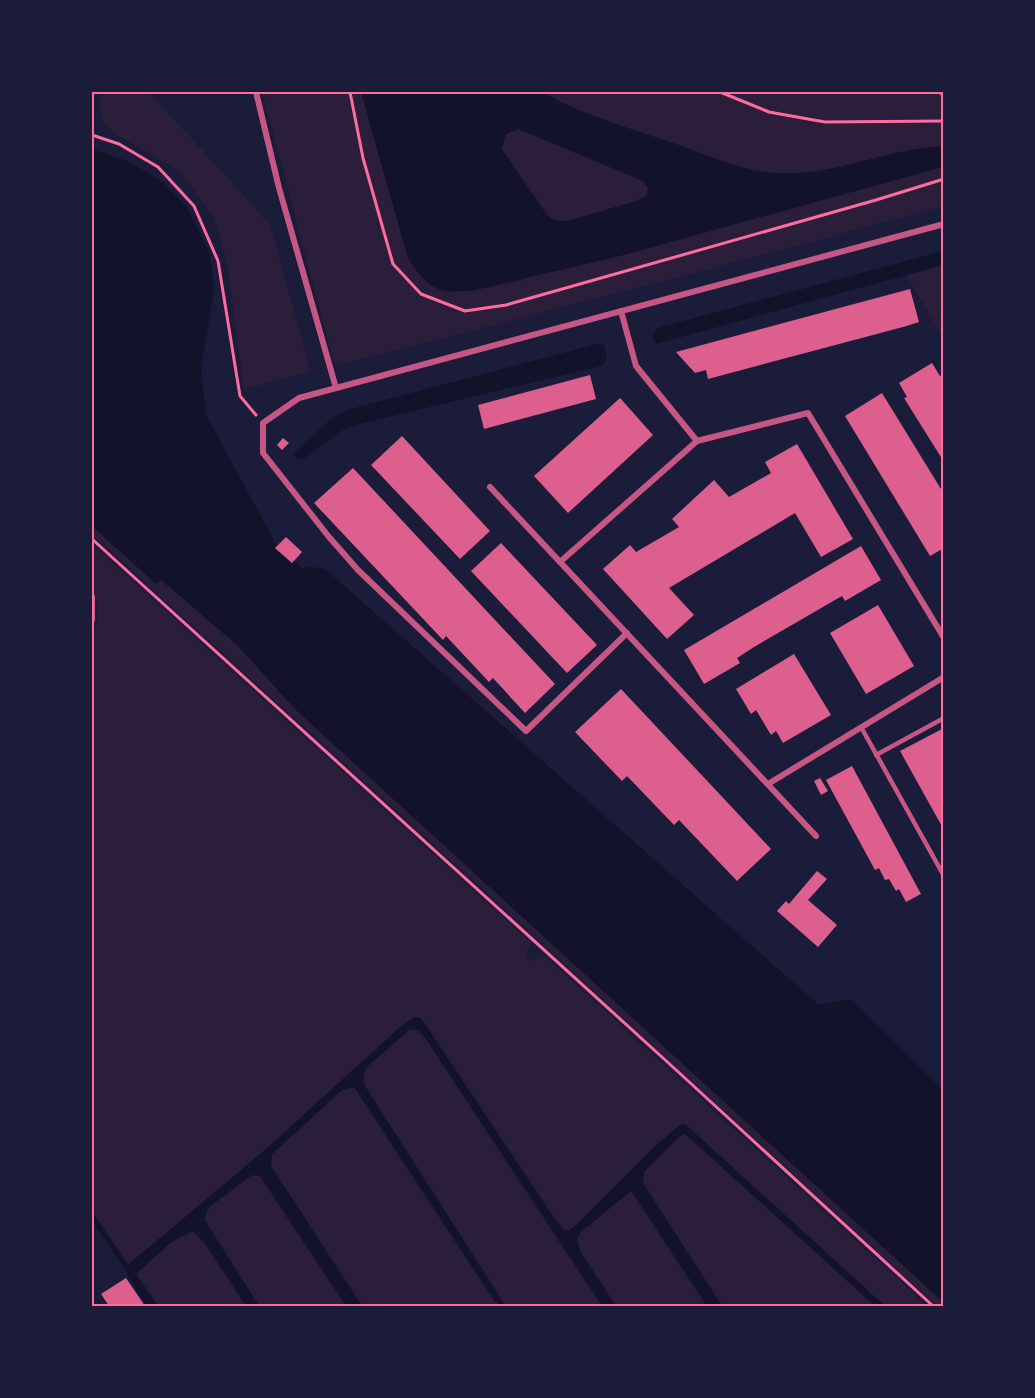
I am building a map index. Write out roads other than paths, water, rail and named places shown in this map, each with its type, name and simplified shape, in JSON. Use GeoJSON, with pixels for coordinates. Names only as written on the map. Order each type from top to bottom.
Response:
{"type":"FeatureCollection","features":[{"type":"Feature","properties":{"kind":"street"},"geometry":{"type":"LineString","coordinates":[[256,92],[279,188],[336,388]]}},
{"type":"Feature","properties":{"kind":"street"},"geometry":{"type":"LineString","coordinates":[[627,633],[526,731],[358,570],[263,453],[262,423],[299,398],[944,224]]}},
{"type":"Feature","properties":{"kind":"street"},"geometry":{"type":"LineString","coordinates":[[621,311],[636,366],[697,441]]}},
{"type":"Feature","properties":{"kind":"street"},"geometry":{"type":"LineString","coordinates":[[560,562],[697,441],[808,413],[944,638]]}},
{"type":"Feature","properties":{"kind":"street"},"geometry":{"type":"LineString","coordinates":[[490,487],[816,836]]}},
{"type":"Feature","properties":{"kind":"street"},"geometry":{"type":"LineString","coordinates":[[92,597],[92,620]]}},
{"type":"Feature","properties":{"kind":"street"},"geometry":{"type":"LineString","coordinates":[[768,784],[944,677]]}},
{"type":"Feature","properties":{"kind":"lane"},"geometry":{"type":"LineString","coordinates":[[876,755],[944,718]]}},
{"type":"Feature","properties":{"kind":"lane"},"geometry":{"type":"LineString","coordinates":[[861,727],[944,876]]}},
{"type":"Feature","properties":{"kind":"waterway"},"geometry":{"type":"LineString","coordinates":[[92,1216],[128,1269]]}},
{"type":"Feature","properties":{"kind":"waterway"},"geometry":{"type":"LineString","coordinates":[[498,1299],[502,1306]]}}]}
